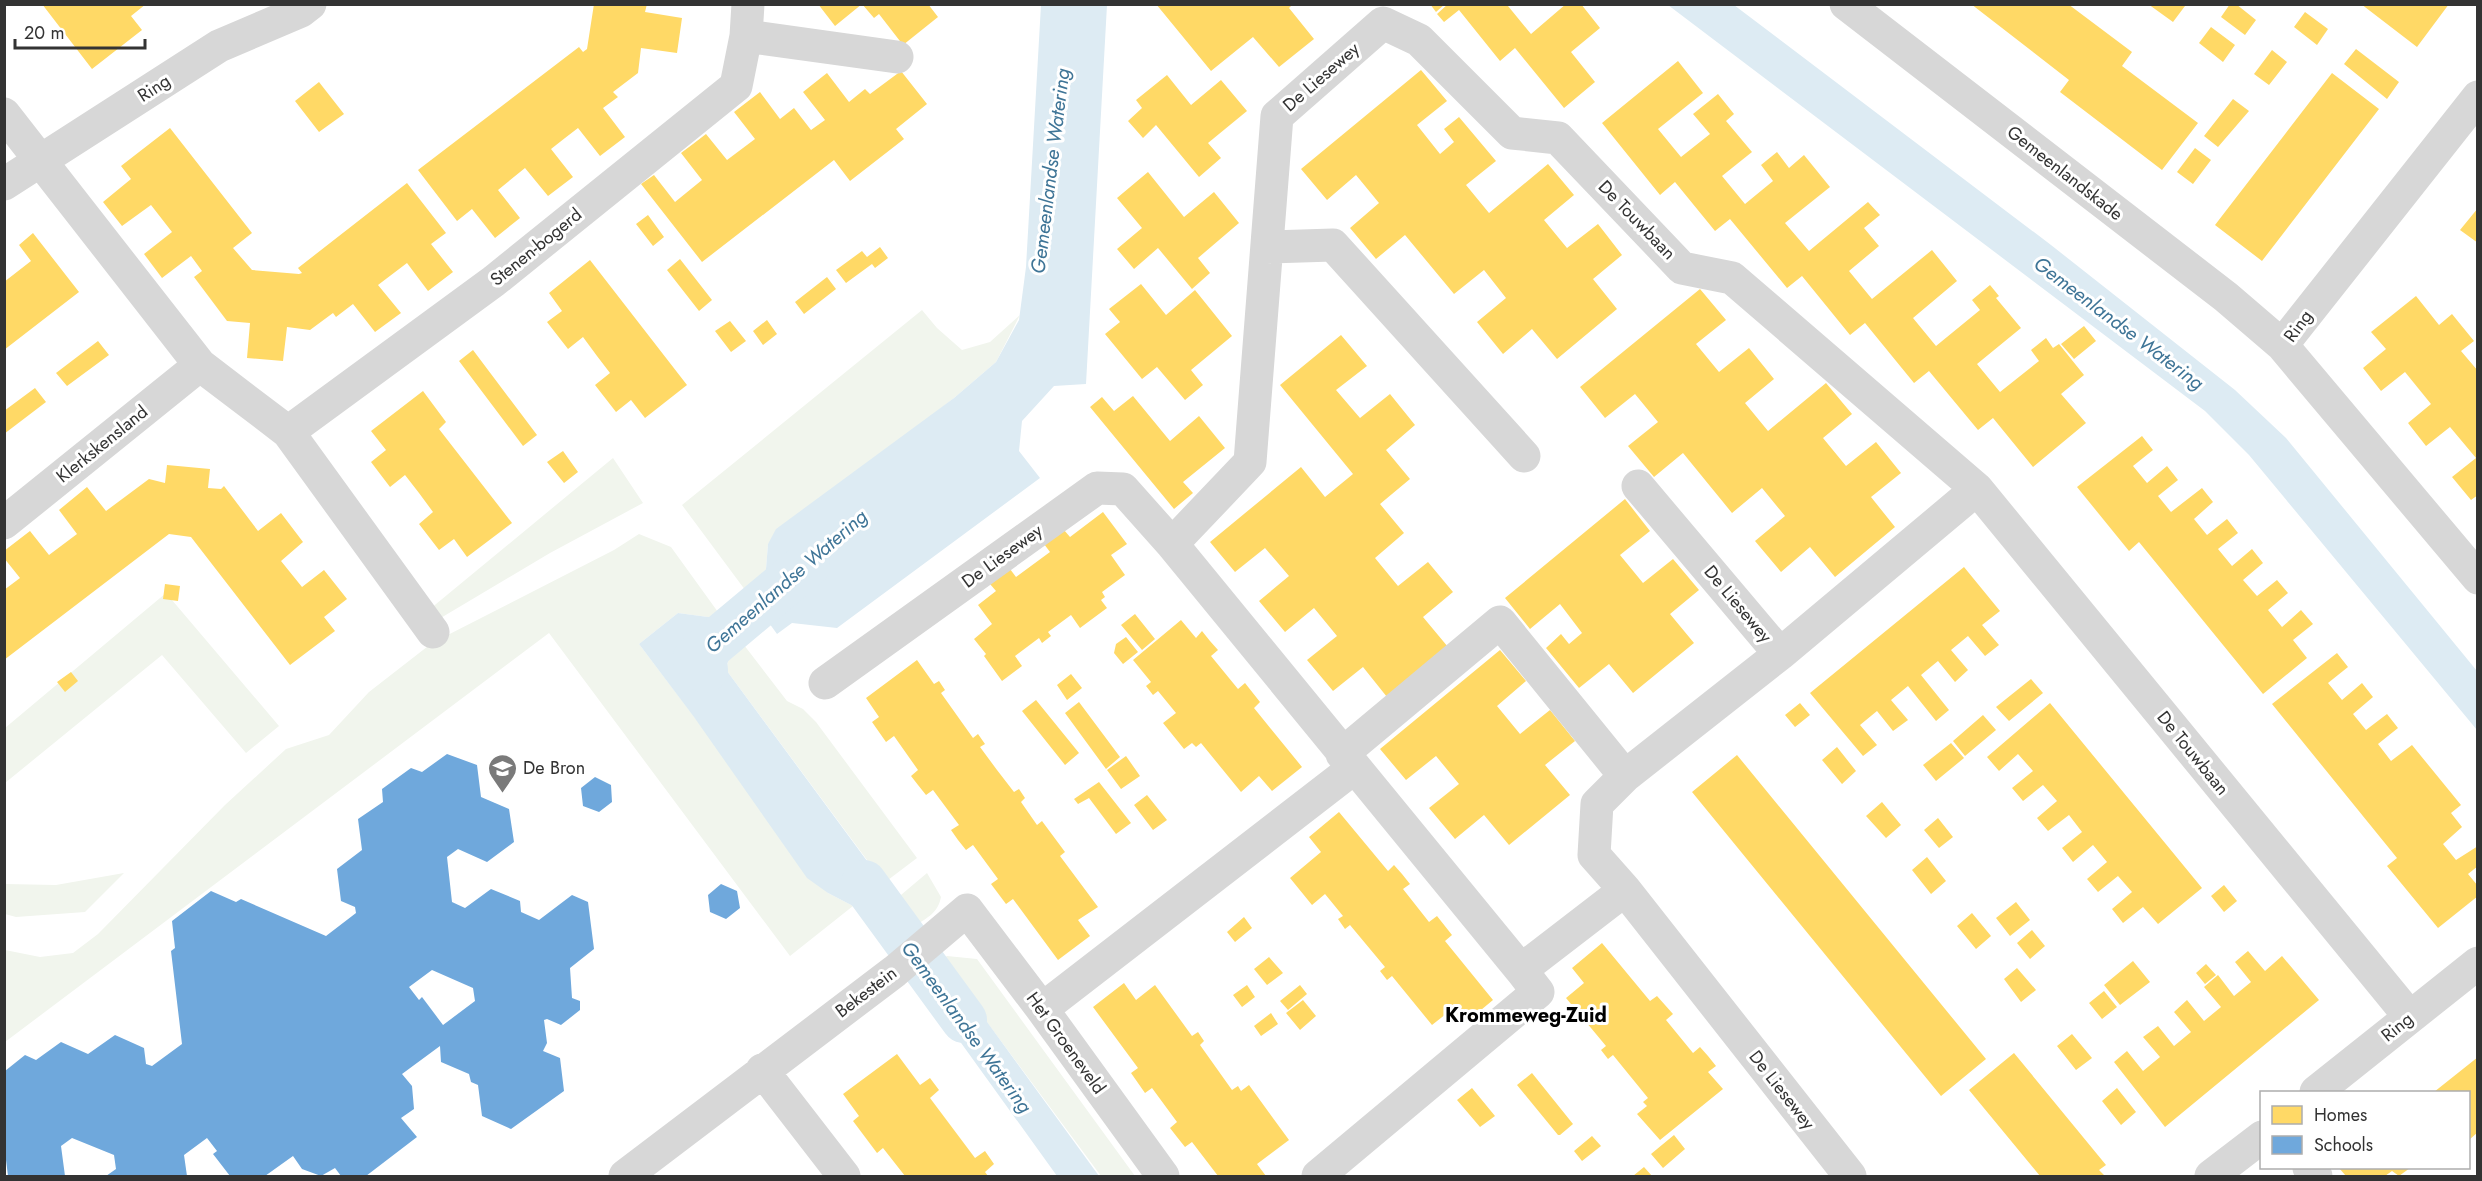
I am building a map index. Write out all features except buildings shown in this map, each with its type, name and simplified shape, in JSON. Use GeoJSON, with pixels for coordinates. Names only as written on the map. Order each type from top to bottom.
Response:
{"type":"FeatureCollection","features":[{"type":"Feature","properties":{"kind":"street","name":"Ring"},"geometry":{"type":"LineString","coordinates":[[4,184],[219,46],[301,11],[310,4]]}},
{"type":"Feature","properties":{"kind":"street","name":"Gemeenlandskade"},"geometry":{"type":"LineString","coordinates":[[1846,4],[2226,297],[2282,345]]}},
{"type":"Feature","properties":{"kind":"street","name":"Stenen-bogerd"},"geometry":{"type":"LineString","coordinates":[[288,432],[494,281],[736,86],[747,20],[897,57]]}},
{"type":"Feature","properties":{"kind":"street","name":"De Liesewey"},"geometry":{"type":"LineString","coordinates":[[1172,544],[1250,462],[1277,116],[1383,23]]}},
{"type":"Feature","properties":{"kind":"street","name":"De Touwbaan"},"geometry":{"type":"LineString","coordinates":[[1383,23],[1419,40],[1512,133],[1558,138],[1682,268],[1732,278],[1977,489],[2410,1017]]}},
{"type":"Feature","properties":{"kind":"street","name":"Ring"},"geometry":{"type":"LineString","coordinates":[[2478,96],[2282,345],[2478,578]]}},
{"type":"Feature","properties":{"kind":"street"},"geometry":{"type":"LineString","coordinates":[[4,114],[200,365],[288,432],[433,632]]}},
{"type":"Feature","properties":{"kind":"street"},"geometry":{"type":"LineString","coordinates":[[1267,247],[1333,245],[1524,456]]}},
{"type":"Feature","properties":{"kind":"street","name":"Klerkskensland"},"geometry":{"type":"LineString","coordinates":[[4,523],[200,365]]}},
{"type":"Feature","properties":{"kind":"street","name":"De Liesewey"},"geometry":{"type":"LineString","coordinates":[[1638,486],[1780,654],[1625,776],[1597,804],[1594,855],[1851,1176]]}},
{"type":"Feature","properties":{"kind":"street","name":"De Liesewey"},"geometry":{"type":"LineString","coordinates":[[825,683],[1097,488],[1123,489],[1172,544],[1538,992],[1318,1176]]}},
{"type":"Feature","properties":{"kind":"street"},"geometry":{"type":"LineString","coordinates":[[1780,654],[1977,489]]}},
{"type":"Feature","properties":{"kind":"street"},"geometry":{"type":"LineString","coordinates":[[1042,1009],[1348,761],[1500,622],[1625,776]]}},
{"type":"Feature","properties":{"kind":"street"},"geometry":{"type":"LineString","coordinates":[[1521,970],[1624,890]]}},
{"type":"Feature","properties":{"kind":"street","name":"Het Groeneveld"},"geometry":{"type":"LineString","coordinates":[[968,910],[1163,1176]]}},
{"type":"Feature","properties":{"kind":"street","name":"Bekestein"},"geometry":{"type":"LineString","coordinates":[[625,1176],[895,970],[968,910]]}},
{"type":"Feature","properties":{"kind":"street","name":"Ring"},"geometry":{"type":"LineString","coordinates":[[2317,1091],[2478,963]]}},
{"type":"Feature","properties":{"kind":"street"},"geometry":{"type":"LineString","coordinates":[[762,1070],[844,1176]]}},
{"type":"Feature","properties":{"kind":"street"},"geometry":{"type":"LineString","coordinates":[[2211,1176],[2260,1139]]}},
{"type":"Feature","properties":{"kind":"shaded area"},"geometry":{"type":"Polygon","coordinates":[[[922,310],[937,328],[962,350],[990,342],[1020,315],[996,362],[954,398],[768,544],[765,581],[754,602],[682,505],[922,310]]]}},
{"type":"Feature","properties":{"kind":"shaded area"},"geometry":{"type":"Polygon","coordinates":[[[613,458],[643,503],[550,553],[439,619],[430,609],[613,458]]]}},
{"type":"Feature","properties":{"kind":"shaded area"},"geometry":{"type":"Polygon","coordinates":[[[639,534],[671,547],[723,619],[678,613],[639,644],[828,893],[853,906],[790,956],[549,633],[5,1042],[5,950],[40,957],[73,953],[98,934],[225,805],[286,749],[329,735],[369,692],[432,643],[614,550],[639,534]]]}},
{"type":"Feature","properties":{"kind":"shaded area"},"geometry":{"type":"Polygon","coordinates":[[[166,593],[279,726],[246,753],[162,655],[5,783],[5,728],[166,593]]]}},
{"type":"Feature","properties":{"kind":"shaded area"},"geometry":{"type":"Polygon","coordinates":[[[744,645],[787,701],[803,709],[816,722],[917,858],[884,883],[727,671],[729,659],[744,645]]]}},
{"type":"Feature","properties":{"kind":"shaded area"},"geometry":{"type":"Polygon","coordinates":[[[124,873],[85,912],[16,917],[5,914],[5,884],[56,885],[124,873]]]}},
{"type":"Feature","properties":{"kind":"shaded area"},"geometry":{"type":"Polygon","coordinates":[[[927,873],[941,897],[940,902],[935,911],[915,926],[895,900],[927,873]]]}},
{"type":"Feature","properties":{"kind":"shaded area"},"geometry":{"type":"Polygon","coordinates":[[[947,956],[977,959],[1135,1176],[1101,1176],[941,960],[947,956]]]}},
{"type":"Feature","properties":{"kind":"water"},"geometry":{"type":"Polygon","coordinates":[[[1041,5],[1107,5],[1086,384],[1054,386],[1022,421],[1019,451],[1040,478],[837,628],[792,623],[777,634],[754,602],[765,581],[768,544],[776,529],[954,398],[996,362],[1019,320],[1026,267],[1041,5]]]}},
{"type":"Feature","properties":{"kind":"water"},"geometry":{"type":"Polygon","coordinates":[[[1668,5],[1734,5],[2051,245],[2235,390],[2286,438],[2477,671],[2477,730],[2249,455],[2205,411],[1668,5]]]}},
{"type":"Feature","properties":{"kind":"water"},"geometry":{"type":"Polygon","coordinates":[[[678,613],[723,619],[744,645],[729,659],[727,671],[915,926],[886,948],[853,906],[828,893],[807,878],[694,717],[639,644],[678,613]]]}},
{"type":"Feature","properties":{"kind":"water"},"geometry":{"type":"Polygon","coordinates":[[[941,960],[1099,1176],[1057,1176],[915,979],[941,960]]]}},
{"type":"Feature","properties":{"kind":"waterway","name":"Gemeenlandse Watering"},"geometry":{"type":"LineString","coordinates":[[705,670],[696,658],[807,565]]}},
{"type":"Feature","properties":{"kind":"waterway","name":"Gemeenlandse Watering"},"geometry":{"type":"LineString","coordinates":[[864,883],[964,1020]]}},
{"type":"Feature","properties":{"kind":"place","name":"De Bron"},"geometry":{"type":"Point","coordinates":[502,794]}},
{"type":"Feature","properties":{"kind":"district","name":"Krommeweg-Zuid"},"geometry":{"type":"Point","coordinates":[1526,1015]}}]}
